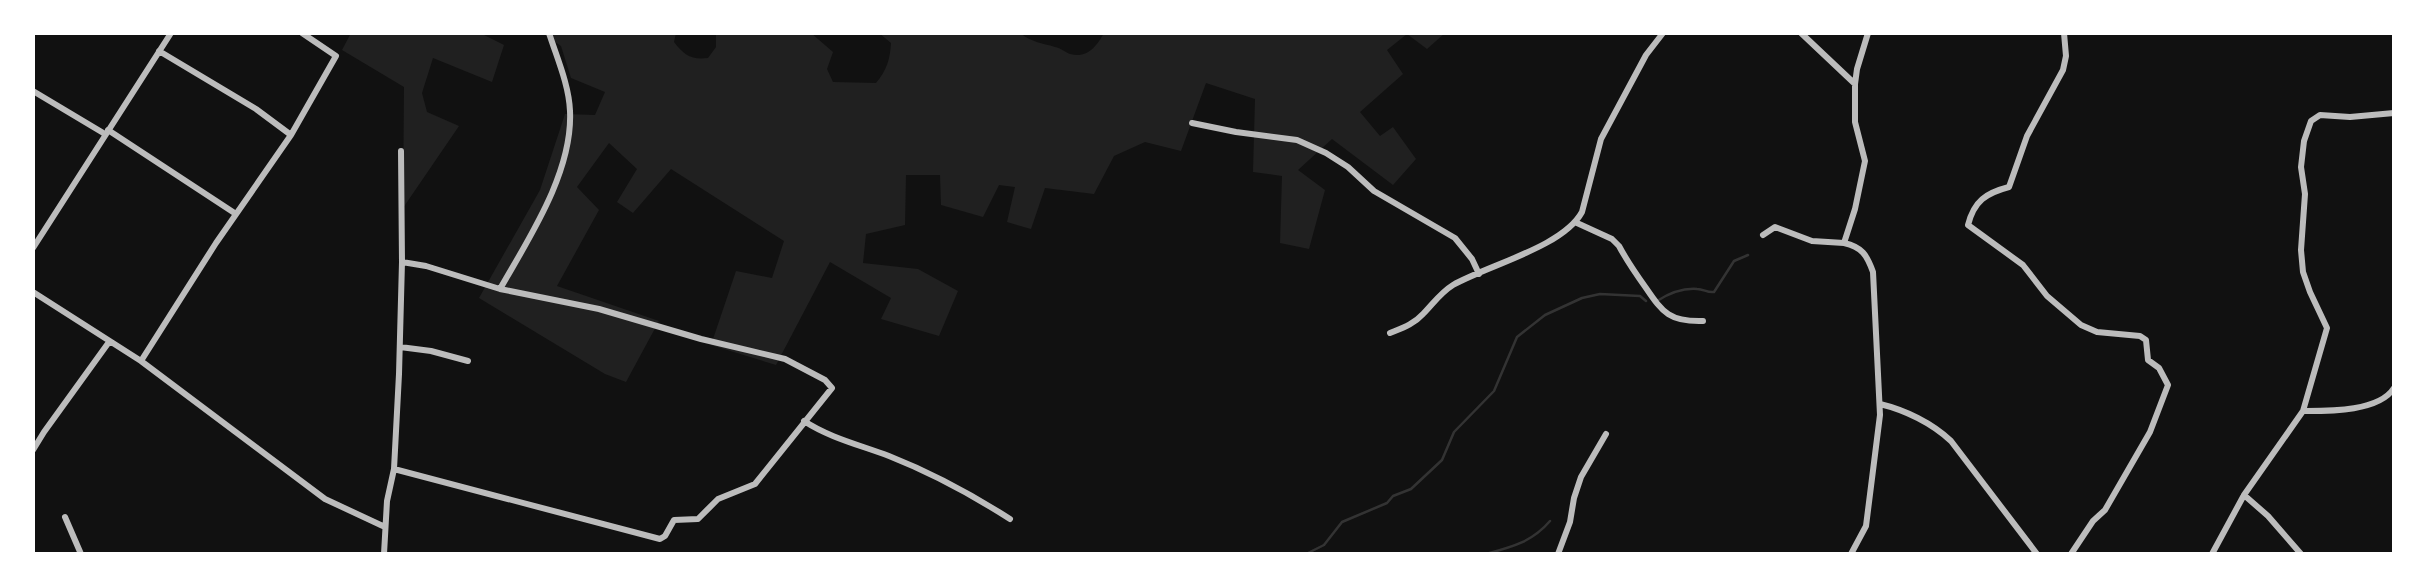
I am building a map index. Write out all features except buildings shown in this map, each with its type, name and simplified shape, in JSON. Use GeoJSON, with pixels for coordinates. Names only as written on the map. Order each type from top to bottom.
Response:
{"type":"FeatureCollection","features":[{"type":"Feature","properties":{"kind":"street"},"geometry":{"type":"LineString","coordinates":[[33,248],[171,33]]}},
{"type":"Feature","properties":{"kind":"street"},"geometry":{"type":"LineString","coordinates":[[141,361],[236,214],[291,135],[336,56],[302,33]]}},
{"type":"Feature","properties":{"kind":"street"},"geometry":{"type":"LineString","coordinates":[[500,289],[547,204],[561,170],[570,113],[550,33]]}},
{"type":"Feature","properties":{"kind":"street"},"geometry":{"type":"LineString","coordinates":[[1390,333],[1408,327],[1448,288],[1532,249],[1577,223],[1583,212],[1601,139],[1646,55],[1663,33]]}},
{"type":"Feature","properties":{"kind":"street"},"geometry":{"type":"LineString","coordinates":[[1801,33],[1854,84]]}},
{"type":"Feature","properties":{"kind":"street"},"geometry":{"type":"LineString","coordinates":[[1844,243],[1855,209],[1865,161],[1855,122],[1854,84],[1868,33]]}},
{"type":"Feature","properties":{"kind":"street"},"geometry":{"type":"LineString","coordinates":[[2064,33],[2066,56],[2063,69],[2027,136],[2009,187],[1991,192],[1972,209],[1968,225],[2023,265],[2047,296],[2081,325],[2097,332],[2140,336],[2146,340],[2148,360],[2159,368],[2168,385],[2150,432],[2105,510],[2093,521],[2071,554]]}},
{"type":"Feature","properties":{"kind":"street"},"geometry":{"type":"LineString","coordinates":[[159,51],[256,109],[291,135]]}},
{"type":"Feature","properties":{"kind":"street"},"geometry":{"type":"LineString","coordinates":[[33,91],[106,132],[236,214]]}},
{"type":"Feature","properties":{"kind":"street"},"geometry":{"type":"LineString","coordinates":[[2212,554],[2244,495],[2303,411],[2327,328],[2304,272],[2301,233],[2305,194],[2301,167],[2304,141],[2311,121],[2319,115],[2350,117],[2394,113]]}},
{"type":"Feature","properties":{"kind":"street"},"geometry":{"type":"LineString","coordinates":[[1192,123],[1297,140],[1326,153],[1348,167],[1374,191],[1454,238],[1472,259],[1479,274]]}},
{"type":"Feature","properties":{"kind":"street"},"geometry":{"type":"LineString","coordinates":[[384,554],[387,501],[394,469],[400,347],[401,151]]}},
{"type":"Feature","properties":{"kind":"street"},"geometry":{"type":"LineString","coordinates":[[1577,223],[1612,239],[1619,246],[1657,306],[1670,315],[1685,320],[1703,321]]}},
{"type":"Feature","properties":{"kind":"street"},"geometry":{"type":"LineString","coordinates":[[1763,235],[1777,227],[1812,241],[1858,246],[1868,256],[1874,272],[1879,430],[1866,526],[1852,554]]}},
{"type":"Feature","properties":{"kind":"street"},"geometry":{"type":"LineString","coordinates":[[394,469],[660,539],[665,536],[674,520],[698,519],[718,499],[755,484],[832,388],[825,380],[785,359],[701,339],[599,309],[500,289],[426,266],[402,262]]}},
{"type":"Feature","properties":{"kind":"street"},"geometry":{"type":"LineString","coordinates":[[33,292],[141,361],[325,499],[385,527]]}},
{"type":"Feature","properties":{"kind":"street"},"geometry":{"type":"LineString","coordinates":[[33,450],[109,342]]}},
{"type":"Feature","properties":{"kind":"street"},"geometry":{"type":"LineString","coordinates":[[400,347],[430,351],[468,361]]}},
{"type":"Feature","properties":{"kind":"street"},"geometry":{"type":"LineString","coordinates":[[2303,411],[2330,411],[2368,404],[2391,393],[2394,388]]}},
{"type":"Feature","properties":{"kind":"street"},"geometry":{"type":"LineString","coordinates":[[1880,404],[1898,408],[1942,432],[2037,554]]}},
{"type":"Feature","properties":{"kind":"street"},"geometry":{"type":"LineString","coordinates":[[804,421],[820,432],[890,456],[964,490],[1010,519]]}},
{"type":"Feature","properties":{"kind":"street"},"geometry":{"type":"LineString","coordinates":[[1558,554],[1570,522],[1581,477],[1606,434]]}},
{"type":"Feature","properties":{"kind":"street"},"geometry":{"type":"LineString","coordinates":[[2244,495],[2268,516],[2301,554]]}},
{"type":"Feature","properties":{"kind":"street"},"geometry":{"type":"LineString","coordinates":[[65,517],[81,554]]}},
{"type":"Feature","properties":{"kind":"shaded area"},"geometry":{"type":"Polygon","coordinates":[[[351,33],[480,33],[504,45],[492,82],[433,58],[422,93],[427,112],[459,126],[403,208],[404,87],[342,50],[351,33]]]}},
{"type":"Feature","properties":{"kind":"shaded area"},"geometry":{"type":"Polygon","coordinates":[[[542,33],[676,33],[674,42],[688,56],[708,58],[716,47],[716,33],[811,33],[833,52],[827,69],[833,82],[876,83],[887,64],[891,43],[879,33],[1020,33],[1070,54],[1082,55],[1091,50],[1104,33],[1445,33],[1427,49],[1407,34],[1387,50],[1403,74],[1360,112],[1380,136],[1393,127],[1416,159],[1393,185],[1332,139],[1298,170],[1325,190],[1309,249],[1280,243],[1282,176],[1253,172],[1255,99],[1206,83],[1181,151],[1145,142],[1114,156],[1094,194],[1045,188],[1031,229],[1007,222],[1015,187],[999,185],[983,217],[941,205],[940,175],[906,175],[905,225],[866,234],[863,263],[918,269],[958,291],[939,336],[881,319],[891,298],[830,262],[776,365],[711,345],[736,271],[772,278],[784,241],[671,169],[633,213],[617,202],[637,169],[609,143],[577,187],[599,210],[557,286],[659,321],[626,382],[605,374],[479,298],[540,190],[565,114],[595,115],[605,92],[571,78],[561,46],[542,33]]]}},
{"type":"Feature","properties":{"kind":"waterway"},"geometry":{"type":"LineString","coordinates":[[1657,301],[1686,289],[1714,292],[1734,261],[1748,255]]}},
{"type":"Feature","properties":{"kind":"waterway"},"geometry":{"type":"LineString","coordinates":[[1306,554],[1324,545],[1342,522],[1387,503],[1393,496],[1411,489],[1442,460],[1454,432],[1494,391],[1517,337],[1545,315],[1582,298],[1600,294],[1640,296],[1646,301]]}},
{"type":"Feature","properties":{"kind":"waterway"},"geometry":{"type":"LineString","coordinates":[[1486,554],[1529,539],[1550,521]]}}]}
